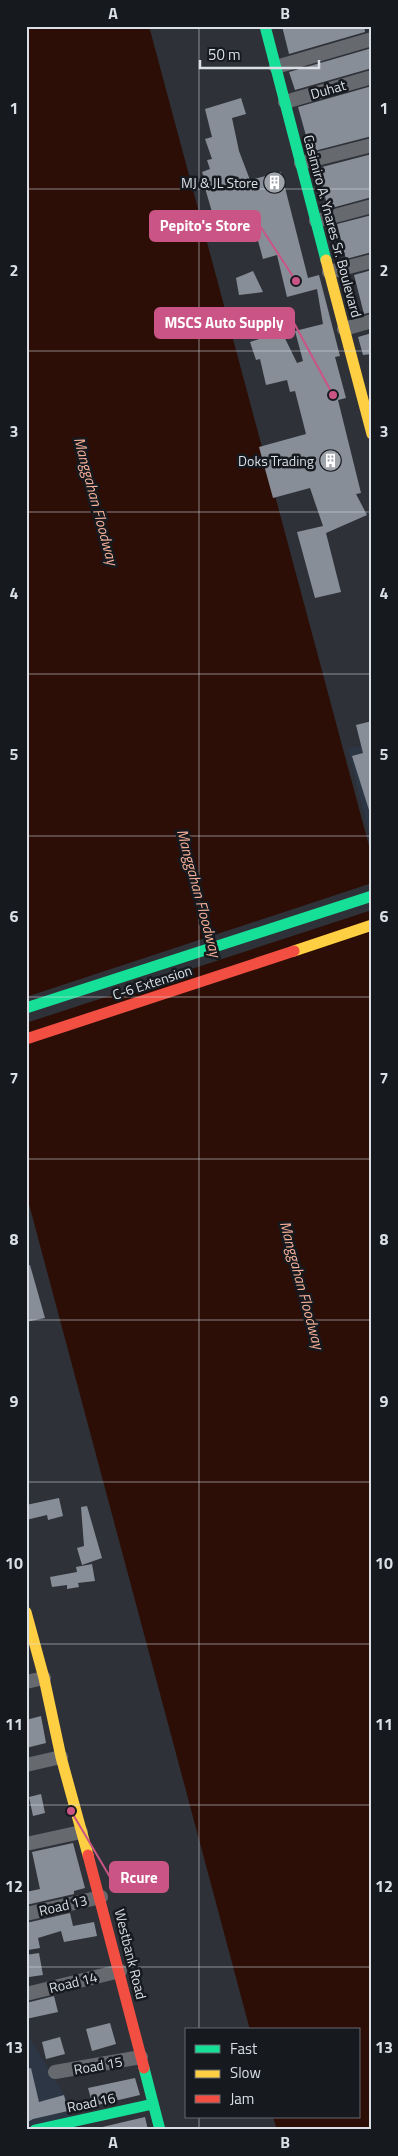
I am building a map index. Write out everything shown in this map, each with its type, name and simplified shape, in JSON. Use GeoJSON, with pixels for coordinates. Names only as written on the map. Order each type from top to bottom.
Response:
{"type":"FeatureCollection","features":[{"type":"Feature","properties":{"kind":"main road","name":"Casimiro A. Ynares Sr. Boulevard"},"geometry":{"type":"LineString","coordinates":[[265,26],[344,329],[366,392],[372,434]]}},
{"type":"Feature","properties":{"kind":"main road","name":"C-6 Extension"},"geometry":{"type":"LineString","coordinates":[[26,1008],[372,896]]}},
{"type":"Feature","properties":{"kind":"main road","name":"C-6 Extension"},"geometry":{"type":"LineString","coordinates":[[26,1038],[372,925]]}},
{"type":"Feature","properties":{"kind":"main road","name":"Westbank Road"},"geometry":{"type":"LineString","coordinates":[[26,1612],[44,1678],[61,1757],[101,1897],[160,2130]]}},
{"type":"Feature","properties":{"kind":"main road","name":"Road 16"},"geometry":{"type":"LineString","coordinates":[[35,2130],[153,2104]]}},
{"type":"Feature","properties":{"kind":"street"},"geometry":{"type":"LineString","coordinates":[[276,67],[372,39]]}},
{"type":"Feature","properties":{"kind":"street","name":"Duhat"},"geometry":{"type":"LineString","coordinates":[[285,102],[372,77]]}},
{"type":"Feature","properties":{"kind":"street"},"geometry":{"type":"LineString","coordinates":[[301,163],[372,145]]}},
{"type":"Feature","properties":{"kind":"street"},"geometry":{"type":"LineString","coordinates":[[316,221],[372,206]]}},
{"type":"Feature","properties":{"kind":"street"},"geometry":{"type":"LineString","coordinates":[[329,272],[372,260]]}},
{"type":"Feature","properties":{"kind":"street"},"geometry":{"type":"LineString","coordinates":[[344,329],[372,321]]}},
{"type":"Feature","properties":{"kind":"street"},"geometry":{"type":"LineString","coordinates":[[26,1682],[44,1678]]}},
{"type":"Feature","properties":{"kind":"street"},"geometry":{"type":"LineString","coordinates":[[26,1765],[61,1757]]}},
{"type":"Feature","properties":{"kind":"street"},"geometry":{"type":"LineString","coordinates":[[26,1844],[81,1832]]}},
{"type":"Feature","properties":{"kind":"street","name":"Road 13"},"geometry":{"type":"LineString","coordinates":[[26,1914],[101,1897]]}},
{"type":"Feature","properties":{"kind":"street","name":"Road 14"},"geometry":{"type":"LineString","coordinates":[[26,1994],[120,1970]]}},
{"type":"Feature","properties":{"kind":"street","name":"Road 15"},"geometry":{"type":"LineString","coordinates":[[56,2072],[141,2057]]}},
{"type":"Feature","properties":{"kind":"shaded area"},"geometry":{"type":"Polygon","coordinates":[[[372,743],[372,847],[348,749],[372,743]]]}},
{"type":"Feature","properties":{"kind":"shaded area"},"geometry":{"type":"Polygon","coordinates":[[[26,2032],[71,2106],[72,2121],[26,2129],[26,2032]]]}},
{"type":"Feature","properties":{"kind":"water","name":"Manggahan Floodway"},"geometry":{"type":"Polygon","coordinates":[[[26,26],[149,26],[372,857],[372,2130],[277,2130],[273,2118],[360,2118],[360,2028],[249,2028],[26,1193],[26,26]]]}},
{"type":"Feature","properties":{"kind":"pier"},"geometry":{"type":"Polygon","coordinates":[[[372,883],[372,910],[26,1023],[26,997],[372,883]]]}},
{"type":"Feature","properties":{"kind":"building"},"geometry":{"type":"Polygon","coordinates":[[[282,26],[364,26],[365,32],[289,54],[282,26]]]}},
{"type":"Feature","properties":{"kind":"building"},"geometry":{"type":"Polygon","coordinates":[[[372,48],[372,68],[295,90],[289,72],[372,48]]]}},
{"type":"Feature","properties":{"kind":"building"},"geometry":{"type":"Polygon","coordinates":[[[372,86],[372,136],[314,151],[314,149],[310,150],[298,107],[372,86]]]}},
{"type":"Feature","properties":{"kind":"building"},"geometry":{"type":"Polygon","coordinates":[[[241,98],[246,114],[232,118],[239,151],[250,180],[281,172],[308,278],[319,275],[340,356],[335,357],[346,398],[338,400],[361,493],[356,494],[367,515],[326,533],[341,592],[315,598],[297,532],[323,526],[310,488],[273,498],[259,447],[306,434],[295,391],[290,392],[287,380],[266,385],[260,359],[256,360],[250,342],[262,338],[259,328],[278,324],[297,363],[303,361],[295,331],[323,324],[317,289],[287,297],[277,255],[263,259],[254,226],[219,236],[205,188],[208,188],[202,172],[210,169],[207,160],[212,159],[205,139],[212,137],[205,109],[241,98]]]}},
{"type":"Feature","properties":{"kind":"building"},"geometry":{"type":"Polygon","coordinates":[[[372,154],[372,197],[328,209],[318,168],[372,154]]]}},
{"type":"Feature","properties":{"kind":"building"},"geometry":{"type":"Polygon","coordinates":[[[372,215],[372,252],[346,259],[337,224],[372,215]]]}},
{"type":"Feature","properties":{"kind":"building"},"geometry":{"type":"Polygon","coordinates":[[[372,270],[372,312],[364,314],[354,275],[372,270]]]}},
{"type":"Feature","properties":{"kind":"building"},"geometry":{"type":"Polygon","coordinates":[[[253,271],[263,292],[239,295],[236,278],[253,271]]]}},
{"type":"Feature","properties":{"kind":"building"},"geometry":{"type":"Polygon","coordinates":[[[372,333],[372,354],[363,355],[358,337],[372,333]]]}},
{"type":"Feature","properties":{"kind":"building"},"geometry":{"type":"Polygon","coordinates":[[[372,721],[372,810],[369,810],[352,756],[363,753],[356,725],[372,721]]]}},
{"type":"Feature","properties":{"kind":"building"},"geometry":{"type":"Polygon","coordinates":[[[30,1265],[45,1318],[26,1322],[26,1266],[30,1265]]]}},
{"type":"Feature","properties":{"kind":"building"},"geometry":{"type":"Polygon","coordinates":[[[59,1498],[63,1516],[48,1520],[47,1515],[26,1520],[26,1505],[59,1498]]]}},
{"type":"Feature","properties":{"kind":"building"},"geometry":{"type":"Polygon","coordinates":[[[87,1506],[102,1558],[82,1565],[77,1548],[84,1546],[81,1507],[87,1506]]]}},
{"type":"Feature","properties":{"kind":"building"},"geometry":{"type":"Polygon","coordinates":[[[92,1564],[95,1581],[78,1583],[79,1587],[67,1589],[67,1585],[52,1587],[50,1577],[77,1572],[76,1567],[92,1564]]]}},
{"type":"Feature","properties":{"kind":"building"},"geometry":{"type":"Polygon","coordinates":[[[41,1716],[46,1743],[26,1748],[26,1720],[41,1716]]]}},
{"type":"Feature","properties":{"kind":"building"},"geometry":{"type":"Polygon","coordinates":[[[41,1794],[45,1813],[33,1816],[29,1797],[41,1794]]]}},
{"type":"Feature","properties":{"kind":"building"},"geometry":{"type":"Polygon","coordinates":[[[73,1843],[85,1888],[74,1891],[74,1894],[26,1905],[26,1892],[40,1889],[32,1852],[73,1843]]]}},
{"type":"Feature","properties":{"kind":"building"},"geometry":{"type":"Polygon","coordinates":[[[70,1913],[73,1926],[94,1922],[97,1936],[64,1942],[61,1931],[38,1938],[40,1948],[28,1950],[26,1923],[70,1913]]]}},
{"type":"Feature","properties":{"kind":"building"},"geometry":{"type":"Polygon","coordinates":[[[39,1953],[43,1975],[29,1977],[26,1955],[39,1953]]]}},
{"type":"Feature","properties":{"kind":"building"},"geometry":{"type":"Polygon","coordinates":[[[54,1996],[58,2012],[26,2019],[26,2003],[54,1996]]]}},
{"type":"Feature","properties":{"kind":"building"},"geometry":{"type":"Polygon","coordinates":[[[110,2023],[116,2044],[92,2051],[86,2029],[110,2023]]]}},
{"type":"Feature","properties":{"kind":"building"},"geometry":{"type":"Polygon","coordinates":[[[60,2037],[65,2054],[46,2059],[42,2042],[60,2037]]]}},
{"type":"Feature","properties":{"kind":"building"},"geometry":{"type":"Polygon","coordinates":[[[31,2068],[39,2102],[64,2095],[68,2111],[33,2119],[26,2123],[26,2069],[31,2068]]]}},
{"type":"Feature","properties":{"kind":"building"},"geometry":{"type":"Polygon","coordinates":[[[135,2078],[140,2095],[93,2106],[88,2088],[135,2078]]]}},
{"type":"Feature","properties":{"kind":"building"},"geometry":{"type":"Polygon","coordinates":[[[145,2117],[148,2130],[98,2130],[98,2128],[145,2117]]]}},
{"type":"Feature","properties":{"kind":"traffic: fast"},"geometry":{"type":"LineString","coordinates":[[265,26],[326,260]]}},
{"type":"Feature","properties":{"kind":"traffic: fast"},"geometry":{"type":"LineString","coordinates":[[26,1008],[372,896]]}},
{"type":"Feature","properties":{"kind":"traffic: fast"},"geometry":{"type":"LineString","coordinates":[[144,2068],[160,2130]]}},
{"type":"Feature","properties":{"kind":"traffic: fast"},"geometry":{"type":"LineString","coordinates":[[35,2130],[153,2104]]}},
{"type":"Feature","properties":{"kind":"traffic: slow"},"geometry":{"type":"LineString","coordinates":[[326,260],[372,434]]}},
{"type":"Feature","properties":{"kind":"traffic: slow"},"geometry":{"type":"LineString","coordinates":[[294,951],[372,925]]}},
{"type":"Feature","properties":{"kind":"traffic: slow"},"geometry":{"type":"LineString","coordinates":[[26,1612],[44,1678],[61,1757],[88,1855]]}},
{"type":"Feature","properties":{"kind":"traffic: jam"},"geometry":{"type":"LineString","coordinates":[[26,1039],[294,951]]}},
{"type":"Feature","properties":{"kind":"traffic: jam"},"geometry":{"type":"LineString","coordinates":[[88,1855],[144,2068]]}},
{"type":"Feature","properties":{"kind":"place","name":"MJ & JL Store"},"geometry":{"type":"Point","coordinates":[274,182]}},
{"type":"Feature","properties":{"kind":"place","name":"Pepito's Store"},"geometry":{"type":"Point","coordinates":[296,281]}},
{"type":"Feature","properties":{"kind":"place","name":"MSCS Auto Supply"},"geometry":{"type":"Point","coordinates":[333,395]}},
{"type":"Feature","properties":{"kind":"place","name":"Doks Trading"},"geometry":{"type":"Point","coordinates":[330,460]}},
{"type":"Feature","properties":{"kind":"place","name":"Rcure"},"geometry":{"type":"Point","coordinates":[71,1811]}}]}
